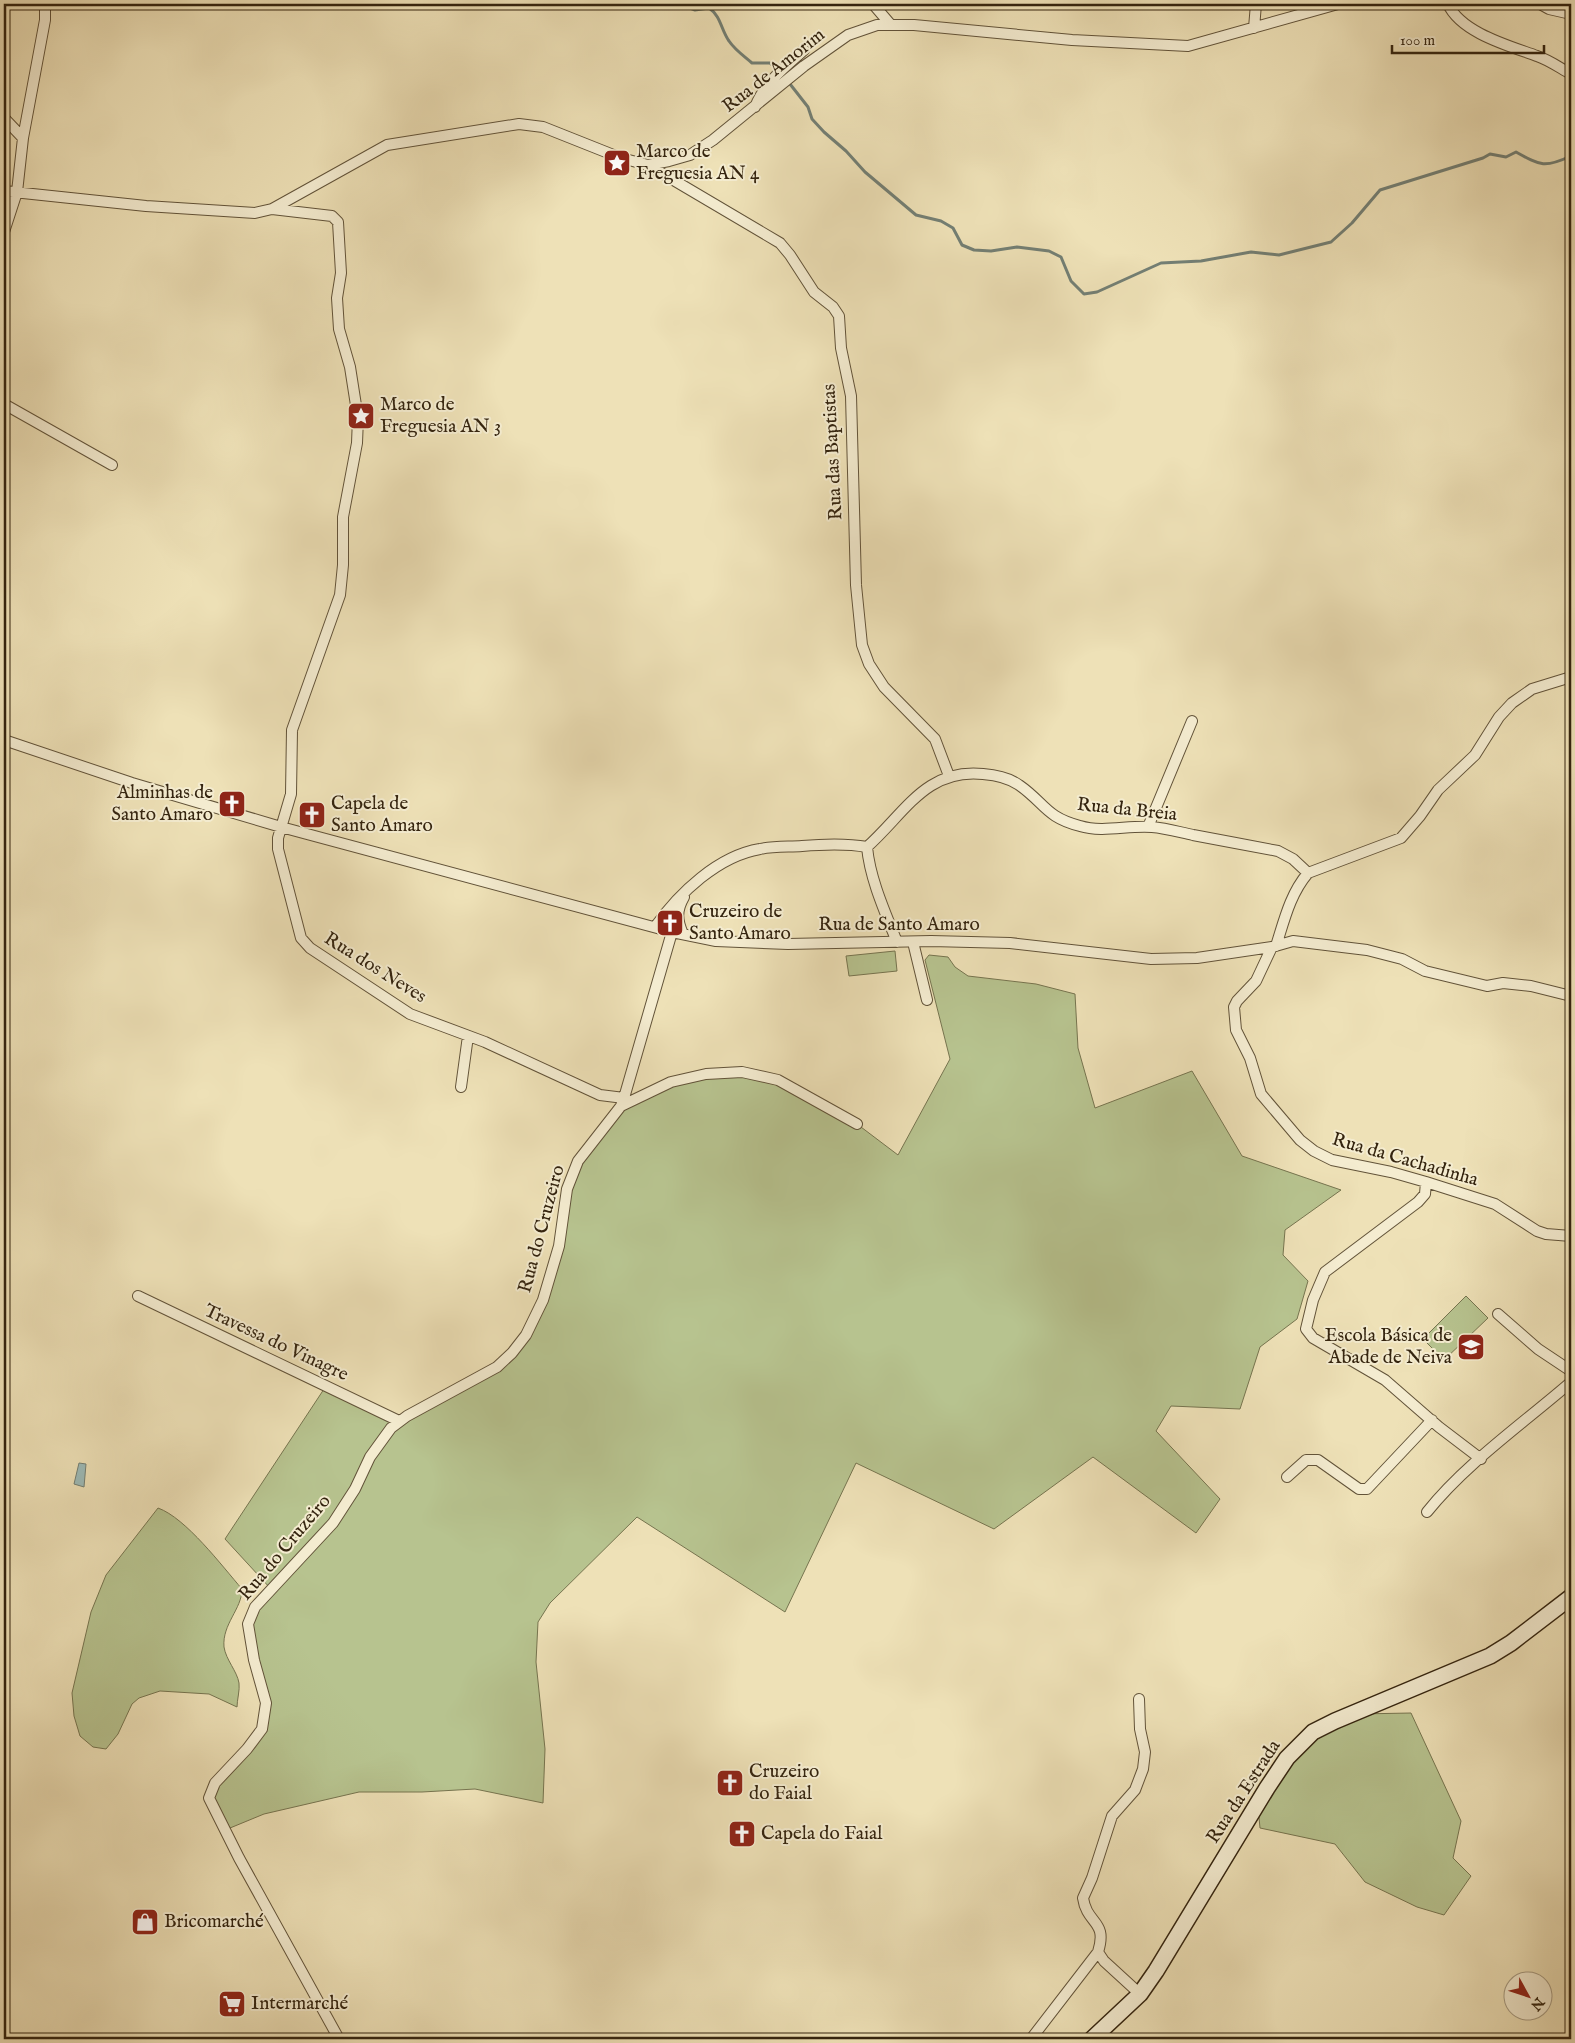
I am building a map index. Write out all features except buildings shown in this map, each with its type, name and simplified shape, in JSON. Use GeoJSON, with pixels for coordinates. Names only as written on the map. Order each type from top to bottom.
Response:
{"type":"FeatureCollection","features":[{"type":"Feature","properties":{"kind":"main road","name":"Rua da Estrada"},"geometry":{"type":"LineString","coordinates":[[1092,2039],[1140,1994],[1189,1919],[1267,1788],[1299,1745],[1313,1732],[1490,1656],[1511,1643],[1571,1597]]}},
{"type":"Feature","properties":{"kind":"street"},"geometry":{"type":"LineString","coordinates":[[4,232],[17,192],[23,138],[45,20],[45,4]]}},
{"type":"Feature","properties":{"kind":"street"},"geometry":{"type":"LineString","coordinates":[[873,4],[891,25]]}},
{"type":"Feature","properties":{"kind":"street"},"geometry":{"type":"LineString","coordinates":[[1254,28],[1256,4]]}},
{"type":"Feature","properties":{"kind":"street","name":"Rua de Amorim"},"geometry":{"type":"LineString","coordinates":[[272,210],[387,144],[480,129],[519,124],[543,127],[621,158],[648,165],[690,155],[755,108],[804,66],[848,35],[877,25],[1188,46],[1338,4]]}},
{"type":"Feature","properties":{"kind":"street"},"geometry":{"type":"LineString","coordinates":[[1448,4],[1461,19],[1482,34],[1505,45],[1539,56],[1571,74]]}},
{"type":"Feature","properties":{"kind":"street"},"geometry":{"type":"LineString","coordinates":[[1540,4],[1549,9],[1571,14]]}},
{"type":"Feature","properties":{"kind":"street"},"geometry":{"type":"LineString","coordinates":[[755,108],[761,92],[776,75],[804,50]]}},
{"type":"Feature","properties":{"kind":"street"},"geometry":{"type":"LineString","coordinates":[[4,118],[23,138]]}},
{"type":"Feature","properties":{"kind":"street","name":"Rua das Baptistas"},"geometry":{"type":"LineString","coordinates":[[648,165],[780,243],[814,292],[833,307],[840,316],[841,348],[851,396],[856,585],[862,645],[869,664],[884,687],[936,739],[949,776]]}},
{"type":"Feature","properties":{"kind":"street"},"geometry":{"type":"LineString","coordinates":[[4,191],[215,212],[255,213],[272,210]]}},
{"type":"Feature","properties":{"kind":"street","name":"Rua dos Neves"},"geometry":{"type":"LineString","coordinates":[[272,210],[332,216],[338,222],[341,273],[337,298],[339,329],[350,368],[358,418],[357,443],[342,517],[343,565],[340,595],[292,730],[291,794],[281,827],[278,849],[301,938],[310,948],[410,1014],[468,1036],[600,1095],[622,1102]]}},
{"type":"Feature","properties":{"kind":"street"},"geometry":{"type":"LineString","coordinates":[[4,404],[112,465]]}},
{"type":"Feature","properties":{"kind":"street"},"geometry":{"type":"LineString","coordinates":[[1308,873],[1401,838],[1420,816],[1438,790],[1475,755],[1499,717],[1512,703],[1532,689],[1571,678]]}},
{"type":"Feature","properties":{"kind":"street"},"geometry":{"type":"LineString","coordinates":[[1148,827],[1192,721]]}},
{"type":"Feature","properties":{"kind":"street","name":"Rua de Santo Amaro"},"geometry":{"type":"LineString","coordinates":[[4,740],[132,783],[281,827],[672,932],[716,941],[779,943],[1010,943],[1103,956],[1151,959],[1197,958],[1274,947],[1293,941],[1367,950],[1402,959],[1425,971],[1487,986],[1503,983],[1531,986],[1571,996]]}},
{"type":"Feature","properties":{"kind":"street","name":"Rua da Breia"},"geometry":{"type":"LineString","coordinates":[[867,847],[926,788],[942,778],[974,773],[997,775],[1017,783],[1046,811],[1059,820],[1082,827],[1148,827],[1278,851],[1292,859],[1308,873]]}},
{"type":"Feature","properties":{"kind":"street"},"geometry":{"type":"LineString","coordinates":[[655,927],[665,912],[714,868],[759,849],[845,843],[867,847],[868,858],[884,910],[897,942]]}},
{"type":"Feature","properties":{"kind":"street","name":"Rua da Cachadinha"},"geometry":{"type":"LineString","coordinates":[[1308,873],[1298,884],[1274,947],[1256,981],[1236,1001],[1234,1007],[1236,1030],[1250,1058],[1261,1094],[1300,1140],[1314,1151],[1332,1160],[1391,1172],[1426,1182],[1495,1204],[1537,1231],[1546,1234],[1571,1236]]}},
{"type":"Feature","properties":{"kind":"street"},"geometry":{"type":"LineString","coordinates":[[683,934],[678,921],[678,911],[688,890]]}},
{"type":"Feature","properties":{"kind":"street","name":"Rua do Cruzeiro"},"geometry":{"type":"LineString","coordinates":[[339,2039],[209,1798],[215,1783],[247,1749],[262,1729],[266,1703],[254,1660],[248,1624],[255,1607],[334,1523],[355,1489],[370,1457],[391,1428],[399,1421],[497,1366],[526,1335],[543,1300],[559,1246],[567,1189],[578,1161],[622,1102],[672,932]]}},
{"type":"Feature","properties":{"kind":"street"},"geometry":{"type":"LineString","coordinates":[[913,942],[927,1000]]}},
{"type":"Feature","properties":{"kind":"street"},"geometry":{"type":"LineString","coordinates":[[460,1086],[468,1036]]}},
{"type":"Feature","properties":{"kind":"street"},"geometry":{"type":"LineString","coordinates":[[622,1102],[671,1082],[706,1074],[742,1072],[778,1080],[857,1124]]}},
{"type":"Feature","properties":{"kind":"street"},"geometry":{"type":"LineString","coordinates":[[1426,1182],[1425,1194],[1418,1202],[1325,1272],[1313,1300],[1306,1329],[1313,1338],[1385,1380],[1481,1459]]}},
{"type":"Feature","properties":{"kind":"street","name":"Travessa do Vinagre"},"geometry":{"type":"LineString","coordinates":[[138,1296],[399,1421]]}},
{"type":"Feature","properties":{"kind":"street"},"geometry":{"type":"LineString","coordinates":[[1498,1314],[1538,1349],[1571,1371]]}},
{"type":"Feature","properties":{"kind":"street"},"geometry":{"type":"LineString","coordinates":[[1427,1512],[1437,1499],[1481,1459],[1571,1382]]}},
{"type":"Feature","properties":{"kind":"street"},"geometry":{"type":"LineString","coordinates":[[1287,1477],[1306,1460],[1318,1460],[1359,1488],[1367,1489],[1432,1420]]}},
{"type":"Feature","properties":{"kind":"street"},"geometry":{"type":"LineString","coordinates":[[1031,2039],[1098,1952],[1102,1933],[1098,1924],[1088,1913],[1083,1898],[1092,1878],[1112,1816],[1135,1790],[1143,1769],[1145,1752],[1140,1729],[1139,1700]]}},
{"type":"Feature","properties":{"kind":"street"},"geometry":{"type":"LineString","coordinates":[[1098,1952],[1104,1961],[1140,1994]]}},
{"type":"Feature","properties":{"kind":"green space"},"geometry":{"type":"Polygon","coordinates":[[[895,951],[897,971],[849,976],[846,956],[895,951]]]}},
{"type":"Feature","properties":{"kind":"green space"},"geometry":{"type":"Polygon","coordinates":[[[929,955],[948,957],[955,967],[968,976],[1036,984],[1075,994],[1078,1048],[1095,1108],[1192,1071],[1242,1156],[1341,1190],[1285,1230],[1283,1255],[1308,1281],[1297,1319],[1260,1347],[1240,1409],[1171,1406],[1156,1431],[1220,1499],[1196,1533],[1093,1457],[994,1529],[856,1463],[785,1612],[637,1517],[550,1603],[538,1622],[536,1662],[545,1749],[543,1803],[475,1789],[422,1792],[359,1792],[264,1814],[230,1828],[209,1798],[262,1729],[266,1703],[248,1624],[271,1589],[225,1539],[326,1386],[399,1421],[512,1353],[543,1300],[578,1161],[621,1106],[671,1082],[742,1072],[778,1080],[857,1124],[898,1155],[950,1059],[925,960],[929,955]]]}},
{"type":"Feature","properties":{"kind":"green space"},"geometry":{"type":"Polygon","coordinates":[[[1466,1296],[1488,1318],[1444,1360],[1423,1339],[1466,1296]]]}},
{"type":"Feature","properties":{"kind":"green space"},"geometry":{"type":"Polygon","coordinates":[[[158,1508],[169,1513],[192,1532],[242,1589],[239,1603],[224,1639],[225,1652],[239,1683],[237,1707],[209,1694],[160,1691],[139,1698],[132,1704],[118,1734],[106,1749],[93,1747],[80,1736],[74,1716],[72,1693],[91,1612],[106,1575],[158,1508]]]}},
{"type":"Feature","properties":{"kind":"green space"},"geometry":{"type":"Polygon","coordinates":[[[1411,1713],[1461,1821],[1453,1858],[1471,1876],[1444,1915],[1417,1907],[1365,1882],[1335,1844],[1260,1828],[1258,1807],[1292,1755],[1358,1714],[1411,1713]]]}},
{"type":"Feature","properties":{"kind":"water"},"geometry":{"type":"Polygon","coordinates":[[[79,1463],[86,1464],[84,1487],[74,1484],[79,1463]]]}},
{"type":"Feature","properties":{"kind":"waterway"},"geometry":{"type":"LineString","coordinates":[[680,4],[695,10],[709,8],[716,15],[726,37],[737,50],[752,63],[770,63],[776,69]]}},
{"type":"Feature","properties":{"kind":"waterway"},"geometry":{"type":"LineString","coordinates":[[790,84],[808,107],[812,119],[824,132],[846,151],[865,172],[916,215],[941,221],[953,228],[962,245],[974,250],[991,251],[1017,247],[1049,251],[1061,257],[1071,281],[1084,294],[1097,292],[1161,263],[1201,261],[1251,252],[1279,255],[1331,242],[1352,223],[1380,190],[1483,158],[1490,154],[1506,157],[1516,152],[1543,164],[1549,164],[1571,156]]}},
{"type":"Feature","properties":{"kind":"place","name":"Marco de Freguesia AN 4"},"geometry":{"type":"Point","coordinates":[617,163]}},
{"type":"Feature","properties":{"kind":"place","name":"Marco de Freguesia AN 3"},"geometry":{"type":"Point","coordinates":[361,416]}},
{"type":"Feature","properties":{"kind":"place","name":"Alminhas de Santo Amaro"},"geometry":{"type":"Point","coordinates":[232,804]}},
{"type":"Feature","properties":{"kind":"place","name":"Capela de Santo Amaro"},"geometry":{"type":"Point","coordinates":[312,815]}},
{"type":"Feature","properties":{"kind":"place","name":"Cruzeiro de Santo Amaro"},"geometry":{"type":"Point","coordinates":[670,923]}},
{"type":"Feature","properties":{"kind":"place","name":"Escola Básica de Abade de Neiva"},"geometry":{"type":"Point","coordinates":[1471,1347]}},
{"type":"Feature","properties":{"kind":"place","name":"Cruzeiro do Faial"},"geometry":{"type":"Point","coordinates":[730,1783]}},
{"type":"Feature","properties":{"kind":"place","name":"Capela do Faial"},"geometry":{"type":"Point","coordinates":[742,1834]}},
{"type":"Feature","properties":{"kind":"place","name":"Bricomarché"},"geometry":{"type":"Point","coordinates":[145,1922]}},
{"type":"Feature","properties":{"kind":"place","name":"Intermarché"},"geometry":{"type":"Point","coordinates":[232,2004]}}]}
